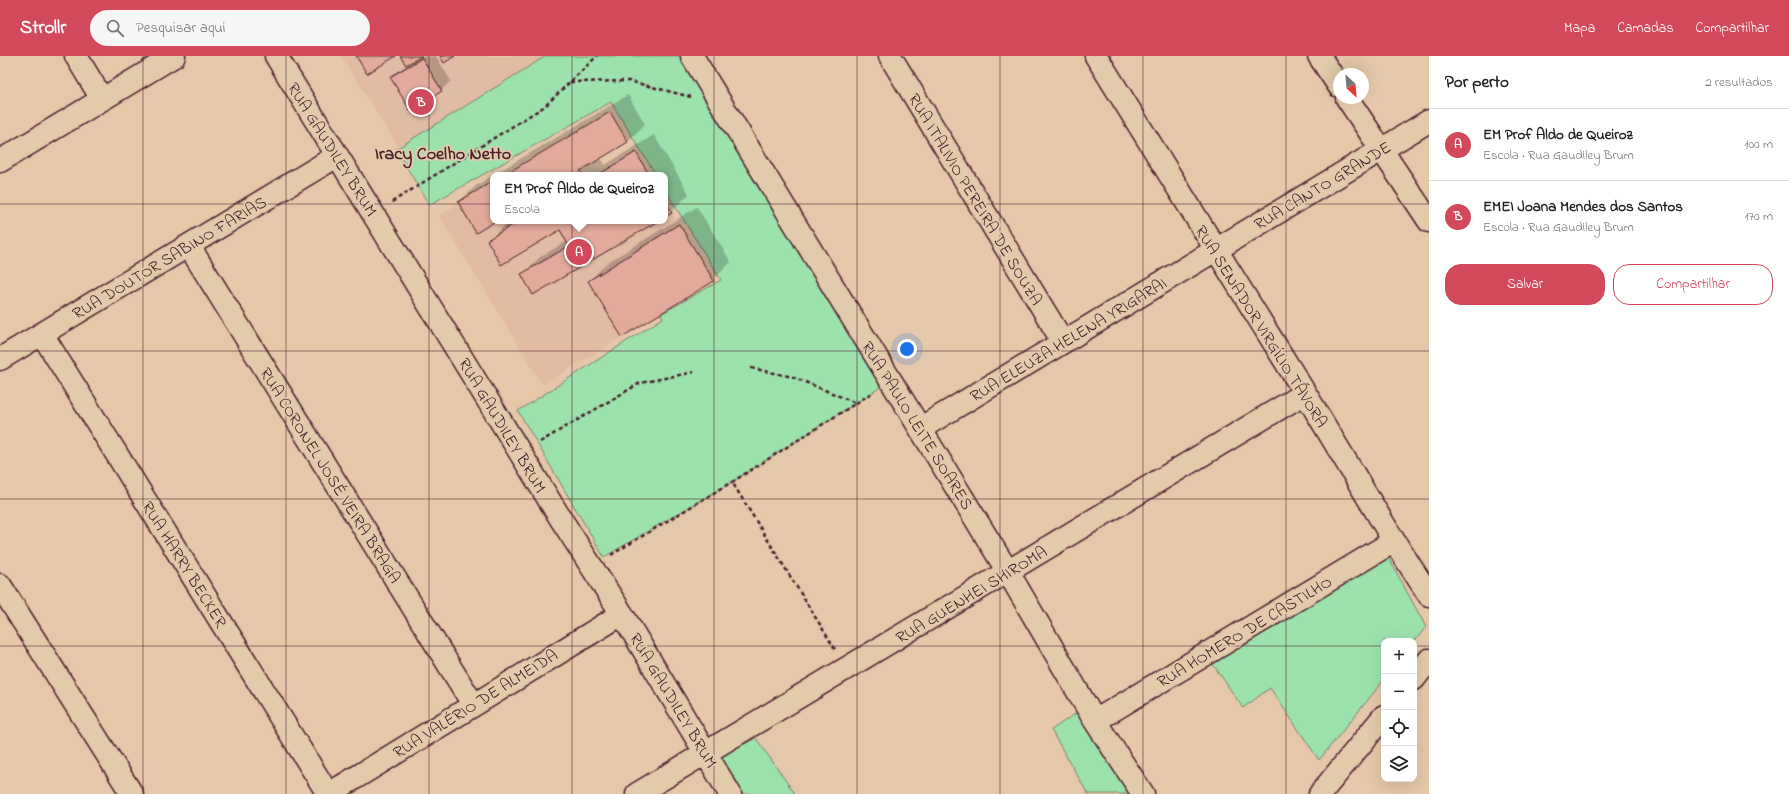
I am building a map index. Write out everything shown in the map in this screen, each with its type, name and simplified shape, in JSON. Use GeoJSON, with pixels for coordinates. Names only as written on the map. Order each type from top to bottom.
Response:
{"type":"FeatureCollection","features":[{"type":"Feature","properties":{"kind":"street"},"geometry":{"type":"LineString","coordinates":[[76,56],[102,99]]}},
{"type":"Feature","properties":{"kind":"street"},"geometry":{"type":"LineString","coordinates":[[0,161],[174,56]]}},
{"type":"Feature","properties":{"kind":"street","name":"RUA GAUDILEY BRUM"},"geometry":{"type":"LineString","coordinates":[[276,56],[521,454],[622,614],[730,794]]}},
{"type":"Feature","properties":{"kind":"street","name":"RUA PAULO LEITE SOARES"},"geometry":{"type":"LineString","coordinates":[[692,56],[1008,572],[1095,721],[1143,794]]}},
{"type":"Feature","properties":{"kind":"street","name":"RUA ITALIVIO PEREIRA DE SOUZA"},"geometry":{"type":"LineString","coordinates":[[890,56],[1063,342]]}},
{"type":"Feature","properties":{"kind":"street","name":"RUA SENADOR VIRGÍLIO TÁVORA"},"geometry":{"type":"LineString","coordinates":[[1096,56],[1305,393],[1394,541],[1429,595]]}},
{"type":"Feature","properties":{"kind":"street"},"geometry":{"type":"LineString","coordinates":[[1319,56],[1333,77]]}},
{"type":"Feature","properties":{"kind":"street"},"geometry":{"type":"LineString","coordinates":[[1351,104],[1429,221]]}},
{"type":"Feature","properties":{"kind":"street","name":"RUA CANTO GRANDE"},"geometry":{"type":"LineString","coordinates":[[1216,250],[1429,121]]}},
{"type":"Feature","properties":{"kind":"street","name":"RUA DOUTOR SABINO FARIAS"},"geometry":{"type":"LineString","coordinates":[[0,359],[337,156]]}},
{"type":"Feature","properties":{"kind":"street","name":"RUA CORONEL JOSÉ VEIRA BRAGA"},"geometry":{"type":"LineString","coordinates":[[188,246],[473,704]]}},
{"type":"Feature","properties":{"kind":"street","name":"RUA ELEUZA HELENA YRIGARAI"},"geometry":{"type":"LineString","coordinates":[[920,428],[1216,250]]}},
{"type":"Feature","properties":{"kind":"street","name":"RUA HARRY BECKER"},"geometry":{"type":"LineString","coordinates":[[42,334],[328,794]]}},
{"type":"Feature","properties":{"kind":"street","name":"RUA GUENHEI SHIROMA"},"geometry":{"type":"LineString","coordinates":[[637,794],[1305,393]]}},
{"type":"Feature","properties":{"kind":"street","name":"RUA HOMERO DE CASTILHO"},"geometry":{"type":"LineString","coordinates":[[1095,721],[1394,541]]}},
{"type":"Feature","properties":{"kind":"street"},"geometry":{"type":"LineString","coordinates":[[0,585],[132,794]]}},
{"type":"Feature","properties":{"kind":"street","name":"RUA VALÉRIO DE ALMEIDA"},"geometry":{"type":"LineString","coordinates":[[328,794],[622,614]]}},
{"type":"Feature","properties":{"kind":"street"},"geometry":{"type":"LineString","coordinates":[[1417,675],[1429,660]]}},
{"type":"Feature","properties":{"kind":"street"},"geometry":{"type":"LineString","coordinates":[[1320,794],[1381,720]]}},
{"type":"Feature","properties":{"kind":"path"},"geometry":{"type":"LineString","coordinates":[[373,214],[544,106],[598,56]]}},
{"type":"Feature","properties":{"kind":"path"},"geometry":{"type":"LineString","coordinates":[[569,82],[629,81],[722,106]]}},
{"type":"Feature","properties":{"kind":"path"},"geometry":{"type":"LineString","coordinates":[[751,368],[793,377],[856,403]]}},
{"type":"Feature","properties":{"kind":"path"},"geometry":{"type":"LineString","coordinates":[[521,454],[640,383],[694,372]]}},
{"type":"Feature","properties":{"kind":"path"},"geometry":{"type":"LineString","coordinates":[[592,567],[732,482],[891,381]]}},
{"type":"Feature","properties":{"kind":"path"},"geometry":{"type":"LineString","coordinates":[[732,482],[847,668]]}},
{"type":"Feature","properties":{"kind":"shaded area"},"geometry":{"type":"Polygon","coordinates":[[[341,56],[546,56],[399,148],[341,56]]]}},
{"type":"Feature","properties":{"kind":"shaded area"},"geometry":{"type":"Polygon","coordinates":[[[490,183],[490,224],[668,224],[668,206],[714,281],[543,385],[439,216],[490,183]]]}},
{"type":"Feature","properties":{"kind":"green space"},"geometry":{"type":"Polygon","coordinates":[[[546,56],[683,56],[884,385],[732,482],[604,557],[518,411],[663,318],[661,314],[721,280],[668,195],[668,172],[654,172],[611,102],[429,205],[396,149],[546,56]]]}},
{"type":"Feature","properties":{"kind":"green space"},"geometry":{"type":"Polygon","coordinates":[[[1387,555],[1426,627],[1417,638],[1381,638],[1381,684],[1319,760],[1270,688],[1243,708],[1210,660],[1387,555]]]}},
{"type":"Feature","properties":{"kind":"green space"},"geometry":{"type":"Polygon","coordinates":[[[1081,710],[1135,794],[1088,794],[1051,730],[1081,710]]]}},
{"type":"Feature","properties":{"kind":"green space"},"geometry":{"type":"Polygon","coordinates":[[[756,738],[795,794],[742,794],[719,757],[756,738]]]}},
{"type":"Feature","properties":{"kind":"building"},"geometry":{"type":"Polygon","coordinates":[[[356,56],[396,56],[367,74],[356,56]]]}},
{"type":"Feature","properties":{"kind":"building"},"geometry":{"type":"Polygon","coordinates":[[[400,56],[422,56],[406,65],[400,56]]]}},
{"type":"Feature","properties":{"kind":"building"},"geometry":{"type":"Polygon","coordinates":[[[440,56],[455,56],[444,63],[440,56]]]}},
{"type":"Feature","properties":{"kind":"building"},"geometry":{"type":"Polygon","coordinates":[[[422,58],[442,91],[410,110],[390,77],[422,58]]]}},
{"type":"Feature","properties":{"kind":"building"},"geometry":{"type":"Polygon","coordinates":[[[610,112],[628,142],[580,171],[581,172],[509,172],[610,112]]]}},
{"type":"Feature","properties":{"kind":"building"},"geometry":{"type":"Polygon","coordinates":[[[636,152],[647,172],[603,172],[636,152]]]}},
{"type":"Feature","properties":{"kind":"building"},"geometry":{"type":"Polygon","coordinates":[[[490,183],[491,224],[476,233],[458,202],[490,183]]]}},
{"type":"Feature","properties":{"kind":"building"},"geometry":{"type":"Polygon","coordinates":[[[668,206],[672,213],[668,215],[668,206]]]}},
{"type":"Feature","properties":{"kind":"building"},"geometry":{"type":"Polygon","coordinates":[[[514,224],[653,224],[533,295],[521,274],[569,246],[560,230],[501,265],[487,240],[514,224]]]}},
{"type":"Feature","properties":{"kind":"building"},"geometry":{"type":"Polygon","coordinates":[[[679,224],[714,281],[622,337],[588,281],[679,224]]]}},
{"type":"Feature","properties":{"kind":"place","name":"EMEI Joana Mendes dos Santos"},"geometry":{"type":"Point","coordinates":[421,102]}},
{"type":"Feature","properties":{"kind":"place","name":"EM Prof Aldo de Queiroz"},"geometry":{"type":"Point","coordinates":[579,252]}},
{"type":"Feature","properties":{"kind":"district","name":"Iracy Coelho Netto"},"geometry":{"type":"Point","coordinates":[443,153]}}]}
